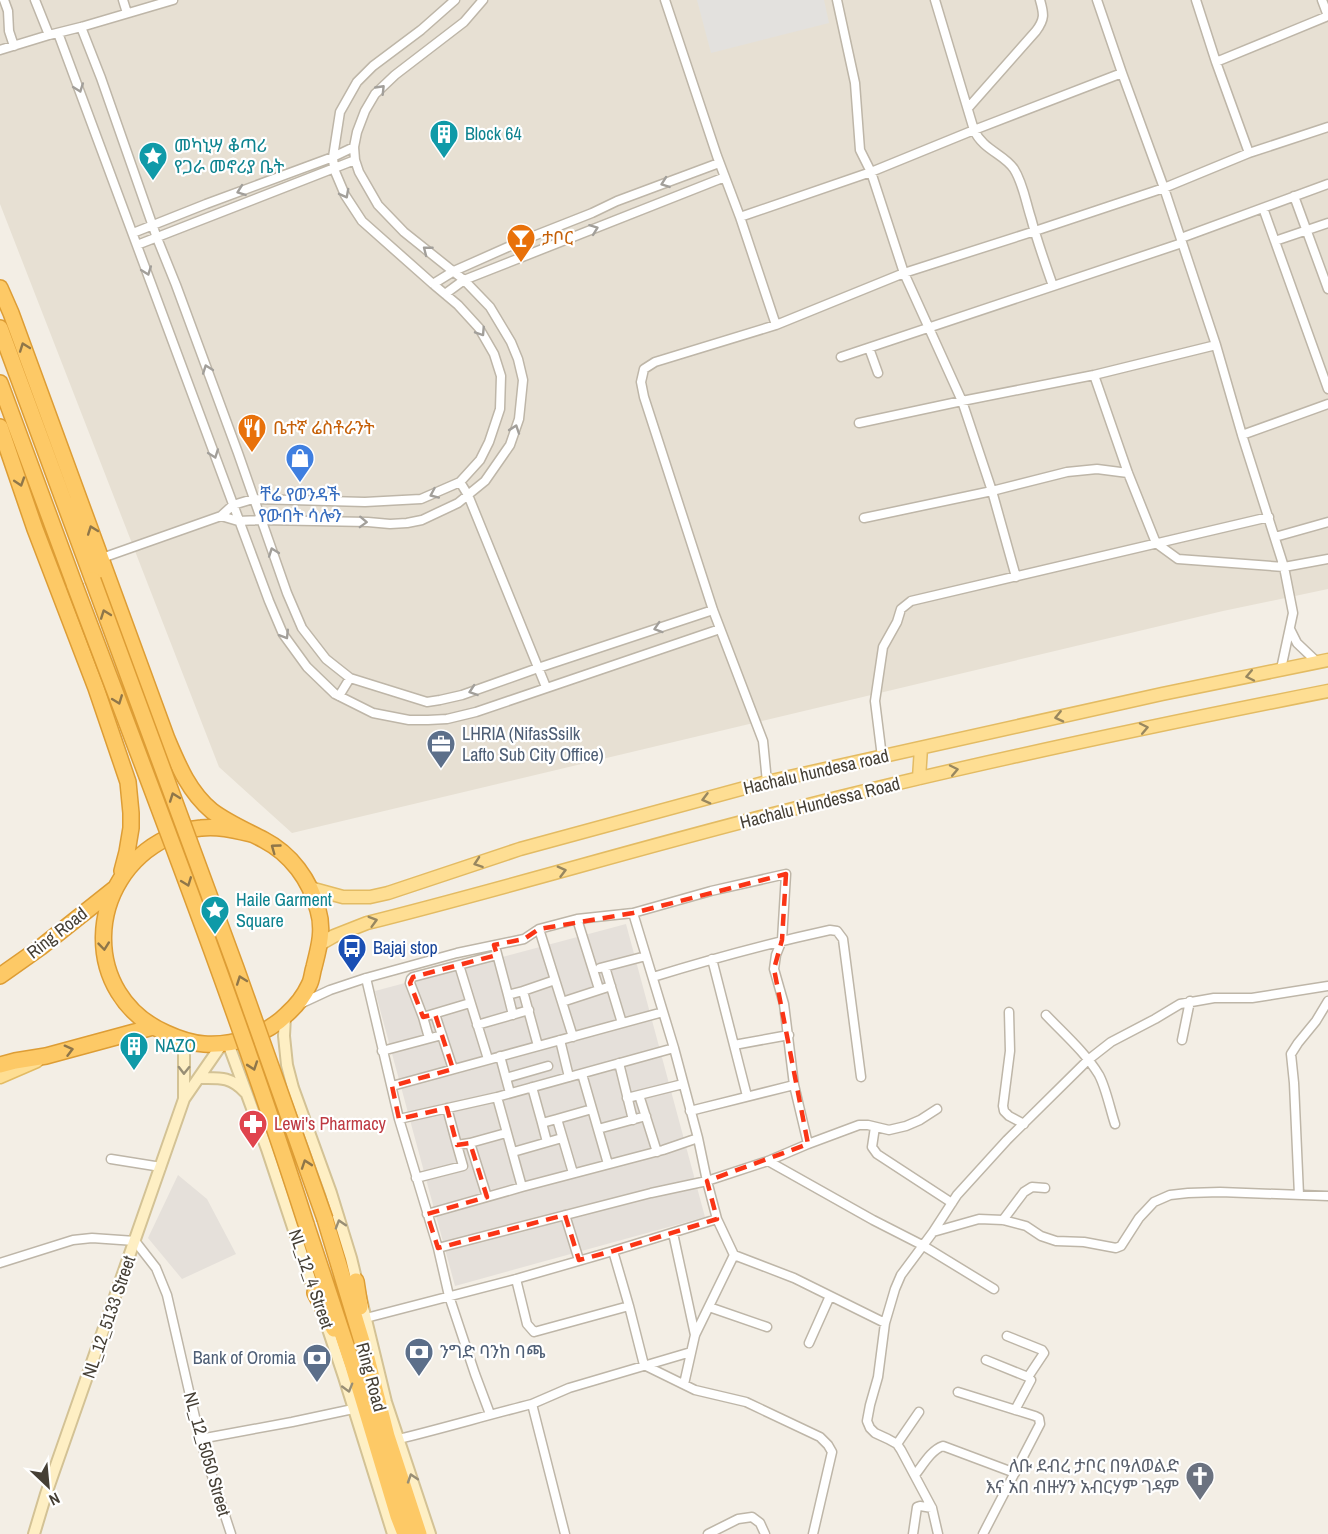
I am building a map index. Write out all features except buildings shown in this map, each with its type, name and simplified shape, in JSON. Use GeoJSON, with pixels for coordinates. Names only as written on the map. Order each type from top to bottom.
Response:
{"type":"FeatureCollection","features":[{"type":"Feature","properties":{"kind":"highway"},"geometry":{"type":"LineString","coordinates":[[0,288],[102,558],[167,739],[189,785],[200,800],[213,811],[250,834],[270,843],[287,856],[310,888],[319,911],[321,936],[310,984],[285,1017],[249,1038],[225,1044],[184,1041],[141,1019],[125,1002],[113,981],[105,959],[103,935],[106,912],[127,852],[131,828],[128,782],[0,427]]}},
{"type":"Feature","properties":{"kind":"highway","name":"Ring Road"},"geometry":{"type":"LineString","coordinates":[[0,328],[192,845],[325,1219],[367,1358],[387,1436],[419,1534]]}},
{"type":"Feature","properties":{"kind":"highway","name":"Ring Road"},"geometry":{"type":"LineString","coordinates":[[0,383],[240,1028],[353,1366],[405,1534]]}},
{"type":"Feature","properties":{"kind":"highway"},"geometry":{"type":"LineString","coordinates":[[116,885],[134,860],[154,844],[176,833],[201,828],[226,828],[250,834]]}},
{"type":"Feature","properties":{"kind":"highway","name":"Ring Road"},"geometry":{"type":"LineString","coordinates":[[0,976],[41,947],[116,885]]}},
{"type":"Feature","properties":{"kind":"highway"},"geometry":{"type":"LineString","coordinates":[[0,1065],[46,1056],[153,1027]]}},
{"type":"Feature","properties":{"kind":"highway"},"geometry":{"type":"LineString","coordinates":[[356,1281],[367,1358]]}},
{"type":"Feature","properties":{"kind":"highway"},"geometry":{"type":"LineString","coordinates":[[315,1293],[353,1366]]}},
{"type":"Feature","properties":{"kind":"main road","name":"Hachalu hundesa road"},"geometry":{"type":"LineString","coordinates":[[310,888],[343,897],[370,897],[388,893],[520,849],[767,782],[1162,694],[1322,661]]}},
{"type":"Feature","properties":{"kind":"main road","name":"Hachalu Hundessa Road"},"geometry":{"type":"LineString","coordinates":[[320,944],[367,923],[783,811],[919,778],[1197,717],[1328,691]]}},
{"type":"Feature","properties":{"kind":"main road"},"geometry":{"type":"LineString","coordinates":[[919,778],[921,748]]}},
{"type":"Feature","properties":{"kind":"main road"},"geometry":{"type":"LineString","coordinates":[[0,1077],[46,1056]]}},
{"type":"Feature","properties":{"kind":"street"},"geometry":{"type":"LineString","coordinates":[[4,0],[14,46]]}},
{"type":"Feature","properties":{"kind":"street"},"geometry":{"type":"LineString","coordinates":[[34,0],[54,34],[133,233],[238,521],[283,634],[307,666],[335,694],[373,713],[409,720],[447,719],[476,712],[720,629]]}},
{"type":"Feature","properties":{"kind":"street"},"geometry":{"type":"LineString","coordinates":[[123,0],[128,13]]}},
{"type":"Feature","properties":{"kind":"street"},"geometry":{"type":"LineString","coordinates":[[0,50],[173,0]]}},
{"type":"Feature","properties":{"kind":"street"},"geometry":{"type":"LineString","coordinates":[[102,558],[221,516],[233,505],[253,499],[421,500],[460,482],[480,460],[489,442],[500,409],[501,376],[494,354],[479,328],[458,305],[362,221],[345,195],[334,169],[333,158],[340,112],[357,82],[373,66],[421,30],[455,0]]}},
{"type":"Feature","properties":{"kind":"street"},"geometry":{"type":"LineString","coordinates":[[221,516],[238,521],[390,524],[422,520],[458,503],[468,495],[485,480],[510,445],[519,420],[523,380],[511,342],[490,307],[464,280],[404,232],[378,205],[366,186],[355,160],[354,147],[365,111],[375,94],[464,22],[483,0]]}},
{"type":"Feature","properties":{"kind":"street"},"geometry":{"type":"LineString","coordinates":[[665,0],[776,325]]}},
{"type":"Feature","properties":{"kind":"street"},"geometry":{"type":"LineString","coordinates":[[837,0],[855,83],[860,150],[871,172],[904,273],[962,401],[992,491],[1016,577]]}},
{"type":"Feature","properties":{"kind":"street"},"geometry":{"type":"LineString","coordinates":[[935,0],[974,130],[977,137],[1013,168],[1018,177],[1053,286]]}},
{"type":"Feature","properties":{"kind":"street"},"geometry":{"type":"LineString","coordinates":[[968,108],[1043,21],[1040,0]]}},
{"type":"Feature","properties":{"kind":"street"},"geometry":{"type":"LineString","coordinates":[[1097,0],[1164,188],[1216,345],[1284,567],[1293,613],[1281,669]]}},
{"type":"Feature","properties":{"kind":"street"},"geometry":{"type":"LineString","coordinates":[[1197,0],[1216,62],[1249,153]]}},
{"type":"Feature","properties":{"kind":"street"},"geometry":{"type":"LineString","coordinates":[[1216,62],[1328,16],[1322,0]]}},
{"type":"Feature","properties":{"kind":"street"},"geometry":{"type":"LineString","coordinates":[[81,27],[287,593],[302,628],[327,659],[350,678],[427,702],[462,695],[713,610]]}},
{"type":"Feature","properties":{"kind":"street"},"geometry":{"type":"LineString","coordinates":[[740,218],[871,172],[1122,73]]}},
{"type":"Feature","properties":{"kind":"street"},"geometry":{"type":"LineString","coordinates":[[767,782],[763,741],[713,610],[644,397],[641,382],[644,369],[655,362],[776,325],[904,273],[1164,188],[1249,153],[1328,127]]}},
{"type":"Feature","properties":{"kind":"street"},"geometry":{"type":"LineString","coordinates":[[133,233],[333,158],[354,147]]}},
{"type":"Feature","properties":{"kind":"street"},"geometry":{"type":"LineString","coordinates":[[137,244],[355,160]]}},
{"type":"Feature","properties":{"kind":"street"},"geometry":{"type":"LineString","coordinates":[[433,285],[454,271],[526,239],[617,201],[719,163]]}},
{"type":"Feature","properties":{"kind":"street"},"geometry":{"type":"LineString","coordinates":[[445,294],[464,280],[725,177]]}},
{"type":"Feature","properties":{"kind":"street"},"geometry":{"type":"LineString","coordinates":[[841,357],[1053,286],[1328,184]]}},
{"type":"Feature","properties":{"kind":"street"},"geometry":{"type":"LineString","coordinates":[[1294,196],[1328,290]]}},
{"type":"Feature","properties":{"kind":"street"},"geometry":{"type":"LineString","coordinates":[[1263,208],[1324,367],[1328,389]]}},
{"type":"Feature","properties":{"kind":"street"},"geometry":{"type":"LineString","coordinates":[[1275,242],[1328,223]]}},
{"type":"Feature","properties":{"kind":"street"},"geometry":{"type":"LineString","coordinates":[[1319,264],[1328,260]]}},
{"type":"Feature","properties":{"kind":"street"},"geometry":{"type":"LineString","coordinates":[[859,423],[1094,375],[1216,345]]}},
{"type":"Feature","properties":{"kind":"street"},"geometry":{"type":"LineString","coordinates":[[869,348],[878,373]]}},
{"type":"Feature","properties":{"kind":"street"},"geometry":{"type":"LineString","coordinates":[[1094,375],[1128,473],[1156,543],[1178,560],[1284,567],[1328,559]]}},
{"type":"Feature","properties":{"kind":"street"},"geometry":{"type":"LineString","coordinates":[[1242,435],[1328,404]]}},
{"type":"Feature","properties":{"kind":"street"},"geometry":{"type":"LineString","coordinates":[[864,518],[992,491],[1067,472],[1097,469],[1128,473]]}},
{"type":"Feature","properties":{"kind":"street"},"geometry":{"type":"LineString","coordinates":[[460,482],[468,495],[546,687]]}},
{"type":"Feature","properties":{"kind":"street"},"geometry":{"type":"LineString","coordinates":[[882,757],[875,701],[883,647],[897,622],[901,609],[911,601],[1269,517]]}},
{"type":"Feature","properties":{"kind":"street"},"geometry":{"type":"LineString","coordinates":[[1275,537],[1328,522]]}},
{"type":"Feature","properties":{"kind":"street"},"geometry":{"type":"LineString","coordinates":[[1290,629],[1297,643],[1322,661]]}},
{"type":"Feature","properties":{"kind":"street"},"geometry":{"type":"LineString","coordinates":[[339,696],[350,678]]}},
{"type":"Feature","properties":{"kind":"street"},"geometry":{"type":"LineString","coordinates":[[296,1005],[366,978],[457,953],[524,939],[539,929],[577,919],[633,913],[786,873],[782,940],[774,969],[784,1004],[794,1085],[808,1144]]}},
{"type":"Feature","properties":{"kind":"street"},"geometry":{"type":"LineString","coordinates":[[633,913],[674,1048],[717,1220],[734,1255],[794,1278],[885,1323]]}},
{"type":"Feature","properties":{"kind":"street"},"geometry":{"type":"LineString","coordinates":[[577,919],[599,989]]}},
{"type":"Feature","properties":{"kind":"street"},"geometry":{"type":"LineString","coordinates":[[539,929],[573,1037]]}},
{"type":"Feature","properties":{"kind":"street"},"geometry":{"type":"LineString","coordinates":[[653,977],[782,940],[830,930],[837,931],[843,939],[861,1077]]}},
{"type":"Feature","properties":{"kind":"street"},"geometry":{"type":"LineString","coordinates":[[494,945],[513,1015]]}},
{"type":"Feature","properties":{"kind":"street"},"geometry":{"type":"LineString","coordinates":[[429,1038],[410,982],[411,979],[497,955]]}},
{"type":"Feature","properties":{"kind":"street"},"geometry":{"type":"LineString","coordinates":[[594,970],[646,956]]}},
{"type":"Feature","properties":{"kind":"street"},"geometry":{"type":"LineString","coordinates":[[712,959],[747,1096]]}},
{"type":"Feature","properties":{"kind":"street"},"geometry":{"type":"LineString","coordinates":[[459,965],[488,1059]]}},
{"type":"Feature","properties":{"kind":"street"},"geometry":{"type":"LineString","coordinates":[[605,967],[622,1023]]}},
{"type":"Feature","properties":{"kind":"street"},"geometry":{"type":"LineString","coordinates":[[366,978],[399,1119],[438,1248],[449,1296],[490,1414]]}},
{"type":"Feature","properties":{"kind":"street"},"geometry":{"type":"LineString","coordinates":[[508,995],[555,980]]}},
{"type":"Feature","properties":{"kind":"street"},"geometry":{"type":"LineString","coordinates":[[562,1002],[611,986]]}},
{"type":"Feature","properties":{"kind":"street"},"geometry":{"type":"LineString","coordinates":[[938,1534],[932,1508],[897,1444],[875,1433],[867,1422],[878,1377],[885,1323],[895,1289],[901,1275],[957,1195],[1088,1060],[1111,1042],[1180,1004],[1190,1001],[1214,998],[1252,998],[1328,986]]}},
{"type":"Feature","properties":{"kind":"street"},"geometry":{"type":"LineString","coordinates":[[523,991],[538,1046]]}},
{"type":"Feature","properties":{"kind":"street"},"geometry":{"type":"LineString","coordinates":[[1182,1040],[1190,1001]]}},
{"type":"Feature","properties":{"kind":"street"},"geometry":{"type":"LineString","coordinates":[[1299,1195],[1291,1054],[1328,1001]]}},
{"type":"Feature","properties":{"kind":"street"},"geometry":{"type":"LineString","coordinates":[[423,1017],[470,1003]]}},
{"type":"Feature","properties":{"kind":"street"},"geometry":{"type":"LineString","coordinates":[[477,1025],[529,1010]]}},
{"type":"Feature","properties":{"kind":"street"},"geometry":{"type":"LineString","coordinates":[[392,1086],[663,1012]]}},
{"type":"Feature","properties":{"kind":"street"},"geometry":{"type":"LineString","coordinates":[[1010,1012],[1010,1051],[1003,1106],[1009,1116],[1024,1124]]}},
{"type":"Feature","properties":{"kind":"street"},"geometry":{"type":"LineString","coordinates":[[435,1014],[453,1069]]}},
{"type":"Feature","properties":{"kind":"street"},"geometry":{"type":"LineString","coordinates":[[1046,1015],[1088,1060],[1100,1077],[1115,1124]]}},
{"type":"Feature","properties":{"kind":"street"},"geometry":{"type":"LineString","coordinates":[[285,1017],[287,1065],[293,1088],[331,1193],[351,1257],[386,1402],[430,1534]]}},
{"type":"Feature","properties":{"kind":"street"},"geometry":{"type":"LineString","coordinates":[[382,1051],[442,1035]]}},
{"type":"Feature","properties":{"kind":"street"},"geometry":{"type":"LineString","coordinates":[[734,1046],[789,1035]]}},
{"type":"Feature","properties":{"kind":"street"},"geometry":{"type":"LineString","coordinates":[[560,1040],[569,1077]]}},
{"type":"Feature","properties":{"kind":"street"},"geometry":{"type":"LineString","coordinates":[[184,1041],[184,1100]]}},
{"type":"Feature","properties":{"kind":"street"},"geometry":{"type":"LineString","coordinates":[[184,1100],[225,1044]]}},
{"type":"Feature","properties":{"kind":"street","name":"NL_12_4 Street"},"geometry":{"type":"LineString","coordinates":[[225,1044],[267,1149],[333,1342],[393,1534]]}},
{"type":"Feature","properties":{"kind":"street"},"geometry":{"type":"LineString","coordinates":[[399,1119],[497,1097],[674,1048]]}},
{"type":"Feature","properties":{"kind":"street"},"geometry":{"type":"LineString","coordinates":[[500,1056],[510,1093]]}},
{"type":"Feature","properties":{"kind":"street"},"geometry":{"type":"LineString","coordinates":[[619,1063],[633,1120]]}},
{"type":"Feature","properties":{"kind":"street"},"geometry":{"type":"LineString","coordinates":[[506,1078],[548,1066]]}},
{"type":"Feature","properties":{"kind":"street"},"geometry":{"type":"LineString","coordinates":[[582,1074],[608,1164]]}},
{"type":"Feature","properties":{"kind":"street"},"geometry":{"type":"LineString","coordinates":[[199,1078],[228,1079],[246,1093]]}},
{"type":"Feature","properties":{"kind":"street"},"geometry":{"type":"LineString","coordinates":[[627,1098],[683,1084]]}},
{"type":"Feature","properties":{"kind":"street"},"geometry":{"type":"LineString","coordinates":[[690,1111],[794,1085]]}},
{"type":"Feature","properties":{"kind":"street"},"geometry":{"type":"LineString","coordinates":[[532,1087],[548,1142]]}},
{"type":"Feature","properties":{"kind":"street"},"geometry":{"type":"LineString","coordinates":[[639,1095],[657,1152]]}},
{"type":"Feature","properties":{"kind":"street"},"geometry":{"type":"LineString","coordinates":[[497,1097],[522,1187]]}},
{"type":"Feature","properties":{"kind":"street","name":"NL_12_5133 Street"},"geometry":{"type":"LineString","coordinates":[[34,1534],[184,1100]]}},
{"type":"Feature","properties":{"kind":"street"},"geometry":{"type":"LineString","coordinates":[[447,1108],[463,1166]]}},
{"type":"Feature","properties":{"kind":"street"},"geometry":{"type":"LineString","coordinates":[[542,1124],[592,1108]]}},
{"type":"Feature","properties":{"kind":"street"},"geometry":{"type":"LineString","coordinates":[[438,1248],[651,1193],[707,1181],[768,1161],[859,1125],[889,1130],[906,1126],[937,1109]]}},
{"type":"Feature","properties":{"kind":"street"},"geometry":{"type":"LineString","coordinates":[[598,1130],[646,1116]]}},
{"type":"Feature","properties":{"kind":"street"},"geometry":{"type":"LineString","coordinates":[[556,1119],[573,1173]]}},
{"type":"Feature","properties":{"kind":"street"},"geometry":{"type":"LineString","coordinates":[[875,1127],[872,1147],[877,1154],[952,1203]]}},
{"type":"Feature","properties":{"kind":"street"},"geometry":{"type":"LineString","coordinates":[[457,1145],[506,1133]]}},
{"type":"Feature","properties":{"kind":"street"},"geometry":{"type":"LineString","coordinates":[[513,1152],[562,1138]]}},
{"type":"Feature","properties":{"kind":"street"},"geometry":{"type":"LineString","coordinates":[[427,1214],[657,1152],[698,1138]]}},
{"type":"Feature","properties":{"kind":"street"},"geometry":{"type":"LineString","coordinates":[[470,1143],[487,1197]]}},
{"type":"Feature","properties":{"kind":"street"},"geometry":{"type":"LineString","coordinates":[[111,1158],[160,1167]]}},
{"type":"Feature","properties":{"kind":"street"},"geometry":{"type":"LineString","coordinates":[[768,1161],[922,1245],[994,1290]]}},
{"type":"Feature","properties":{"kind":"street"},"geometry":{"type":"LineString","coordinates":[[416,1178],[476,1162]]}},
{"type":"Feature","properties":{"kind":"street"},"geometry":{"type":"LineString","coordinates":[[1003,1220],[1024,1192],[1032,1187],[1045,1188]]}},
{"type":"Feature","properties":{"kind":"street"},"geometry":{"type":"LineString","coordinates":[[933,1232],[979,1219],[1003,1220],[1026,1226],[1041,1236],[1056,1241],[1083,1242],[1116,1248],[1121,1246],[1139,1218],[1154,1202],[1170,1195],[1220,1192],[1328,1196]]}},
{"type":"Feature","properties":{"kind":"street"},"geometry":{"type":"LineString","coordinates":[[565,1215],[579,1260]]}},
{"type":"Feature","properties":{"kind":"street"},"geometry":{"type":"LineString","coordinates":[[366,1318],[516,1279],[717,1220]]}},
{"type":"Feature","properties":{"kind":"street"},"geometry":{"type":"LineString","coordinates":[[673,1233],[695,1335]]}},
{"type":"Feature","properties":{"kind":"street"},"geometry":{"type":"LineString","coordinates":[[0,1263],[73,1240],[92,1238],[135,1241]]}},
{"type":"Feature","properties":{"kind":"street","name":"NL_12_5050 Street"},"geometry":{"type":"LineString","coordinates":[[135,1241],[156,1268],[167,1295],[200,1439],[231,1534]]}},
{"type":"Feature","properties":{"kind":"street"},"geometry":{"type":"LineString","coordinates":[[613,1251],[644,1365]]}},
{"type":"Feature","properties":{"kind":"street"},"geometry":{"type":"LineString","coordinates":[[684,1384],[695,1335],[734,1255]]}},
{"type":"Feature","properties":{"kind":"street"},"geometry":{"type":"LineString","coordinates":[[516,1279],[527,1324],[534,1332],[629,1306]]}},
{"type":"Feature","properties":{"kind":"street"},"geometry":{"type":"LineString","coordinates":[[809,1343],[830,1296]]}},
{"type":"Feature","properties":{"kind":"street"},"geometry":{"type":"LineString","coordinates":[[709,1307],[767,1327]]}},
{"type":"Feature","properties":{"kind":"street"},"geometry":{"type":"LineString","coordinates":[[1006,1336],[1042,1350],[1044,1353],[1028,1377]]}},
{"type":"Feature","properties":{"kind":"street"},"geometry":{"type":"LineString","coordinates":[[399,1439],[532,1404],[569,1388],[691,1352]]}},
{"type":"Feature","properties":{"kind":"street"},"geometry":{"type":"LineString","coordinates":[[986,1360],[1031,1380],[1015,1410]]}},
{"type":"Feature","properties":{"kind":"street"},"geometry":{"type":"LineString","coordinates":[[644,1365],[695,1389],[746,1402],[820,1437],[832,1452],[813,1534]]}},
{"type":"Feature","properties":{"kind":"street"},"geometry":{"type":"LineString","coordinates":[[958,1392],[1039,1418],[1040,1424],[983,1534]]}},
{"type":"Feature","properties":{"kind":"street"},"geometry":{"type":"LineString","coordinates":[[532,1404],[565,1534]]}},
{"type":"Feature","properties":{"kind":"street"},"geometry":{"type":"LineString","coordinates":[[200,1439],[353,1408]]}},
{"type":"Feature","properties":{"kind":"street"},"geometry":{"type":"LineString","coordinates":[[897,1444],[919,1412]]}},
{"type":"Feature","properties":{"kind":"street"},"geometry":{"type":"LineString","coordinates":[[915,1475],[940,1446],[1015,1473]]}},
{"type":"Feature","properties":{"kind":"street"},"geometry":{"type":"LineString","coordinates":[[913,1534],[917,1507],[932,1508]]}},
{"type":"Feature","properties":{"kind":"street"},"geometry":{"type":"LineString","coordinates":[[708,1534],[738,1519],[752,1517],[760,1523],[765,1534]]}},
{"type":"Feature","properties":{"kind":"highlighted area"},"geometry":{"type":"Polygon","coordinates":[[[786,874],[782,940],[774,969],[808,1144],[707,1181],[717,1219],[613,1251],[579,1260],[565,1215],[438,1248],[427,1214],[487,1197],[470,1143],[457,1145],[447,1108],[399,1119],[392,1086],[453,1069],[435,1014],[423,1017],[410,983],[413,977],[497,955],[494,945],[524,939],[539,929],[633,913],[786,874]]]}},
{"type":"Feature","properties":{"kind":"shaded area"},"geometry":{"type":"Polygon","coordinates":[[[0,0],[1328,0],[1328,589],[1223,611],[292,833],[219,767],[0,204],[0,0]]]}},
{"type":"Feature","properties":{"kind":"shaded area"},"geometry":{"type":"Polygon","coordinates":[[[697,0],[824,0],[829,23],[711,53],[697,0]]]}},
{"type":"Feature","properties":{"kind":"shaded area"},"geometry":{"type":"Polygon","coordinates":[[[626,924],[705,1217],[455,1286],[375,991],[626,924]]]}},
{"type":"Feature","properties":{"kind":"shaded area"},"geometry":{"type":"Polygon","coordinates":[[[178,1175],[207,1199],[236,1254],[182,1279],[148,1238],[178,1175]]]}},
{"type":"Feature","properties":{"kind":"place","name":"Block 64"},"geometry":{"type":"Point","coordinates":[444,160]}},
{"type":"Feature","properties":{"kind":"place","name":"መካኒሣ ቆጣሪ የጋራ መኖሪያ ቤት"},"geometry":{"type":"Point","coordinates":[153,182]}},
{"type":"Feature","properties":{"kind":"place","name":"ታቦር"},"geometry":{"type":"Point","coordinates":[521,264]}},
{"type":"Feature","properties":{"kind":"place","name":"ቤተኛ ሬስቶራንት"},"geometry":{"type":"Point","coordinates":[252,454]}},
{"type":"Feature","properties":{"kind":"place","name":"ቸሬ የወንዳች የውበት ሳሎን"},"geometry":{"type":"Point","coordinates":[300,484]}},
{"type":"Feature","properties":{"kind":"place","name":"LHRIA (NifasSsilk Lafto Sub City Office)"},"geometry":{"type":"Point","coordinates":[441,770]}},
{"type":"Feature","properties":{"kind":"place","name":"Haile Garment Square"},"geometry":{"type":"Point","coordinates":[215,936]}},
{"type":"Feature","properties":{"kind":"place","name":"Bajaj stop"},"geometry":{"type":"Point","coordinates":[352,974]}},
{"type":"Feature","properties":{"kind":"place","name":"NAZO"},"geometry":{"type":"Point","coordinates":[134,1072]}},
{"type":"Feature","properties":{"kind":"place","name":"Lewi's Pharmacy"},"geometry":{"type":"Point","coordinates":[253,1150]}},
{"type":"Feature","properties":{"kind":"place","name":"ንግድ ባንከ ባጫ"},"geometry":{"type":"Point","coordinates":[419,1378]}},
{"type":"Feature","properties":{"kind":"place","name":"Bank of Oromia"},"geometry":{"type":"Point","coordinates":[317,1384]}},
{"type":"Feature","properties":{"kind":"place","name":"ለቡ ደብረ ታቦር በዓለወልድ እና አበ ብዙሃን አብርሃም ገዳም"},"geometry":{"type":"Point","coordinates":[1200,1502]}}]}
